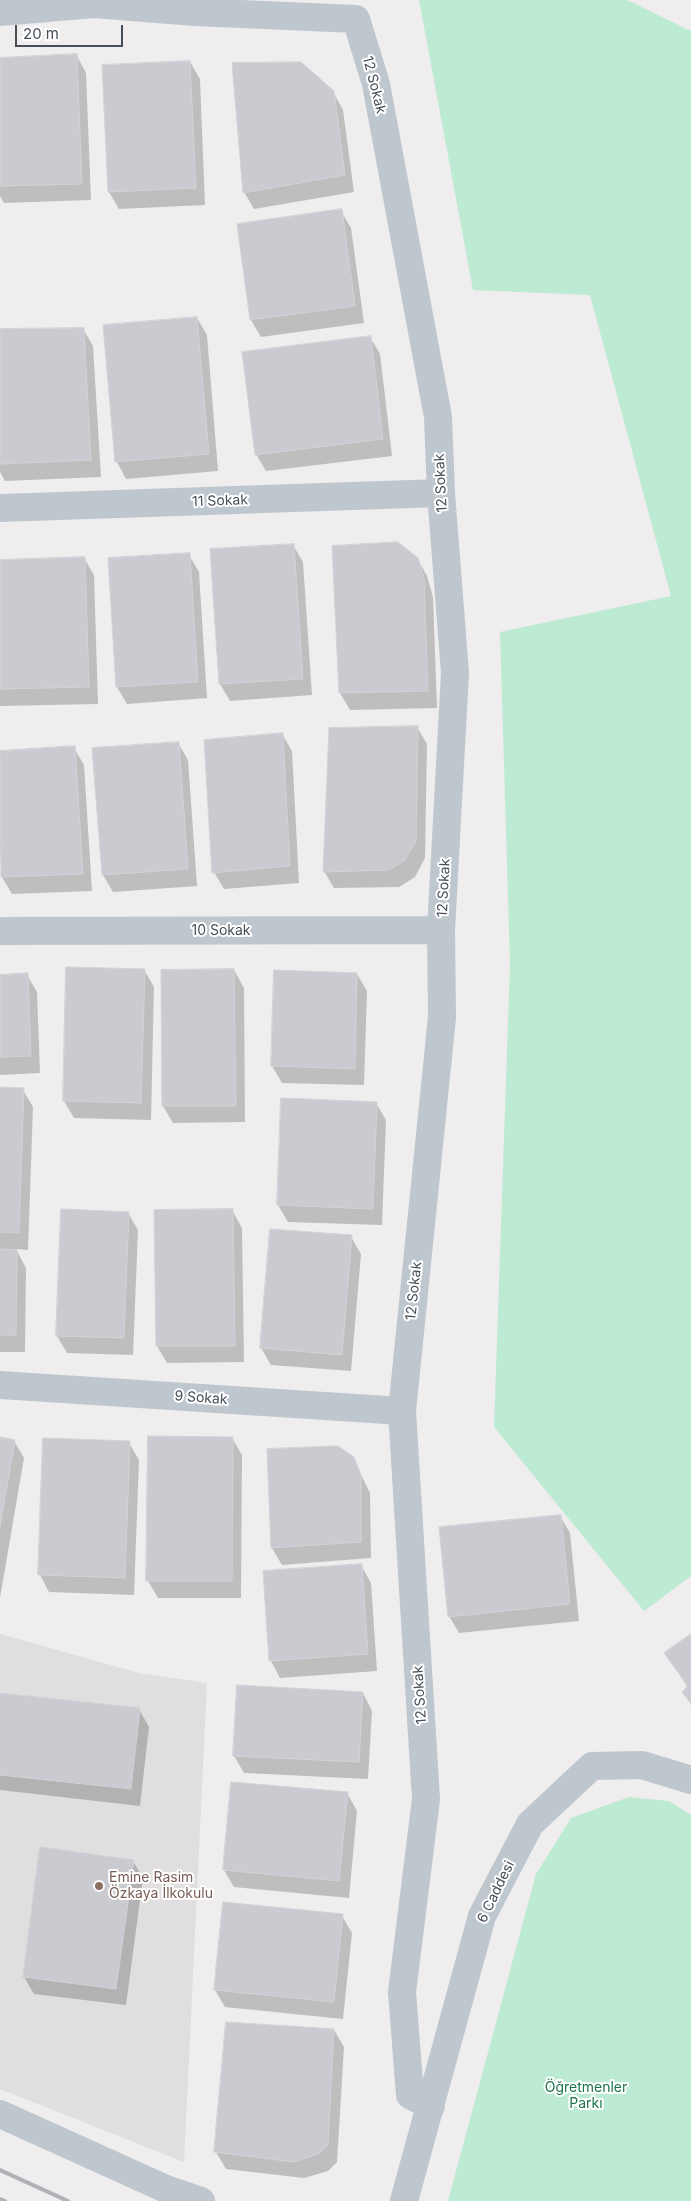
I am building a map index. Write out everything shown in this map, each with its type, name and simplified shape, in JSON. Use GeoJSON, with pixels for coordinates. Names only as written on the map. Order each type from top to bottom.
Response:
{"type":"FeatureCollection","features":[{"type":"Feature","properties":{"kind":"street","name":"12 Sokak"},"geometry":{"type":"LineString","coordinates":[[0,12],[94,4],[195,12],[356,19],[376,84],[438,416],[441,493],[455,673],[441,930],[442,1017],[402,1410],[426,1799],[402,1992],[410,2095],[431,2106]]}},
{"type":"Feature","properties":{"kind":"street","name":"11 Sokak"},"geometry":{"type":"LineString","coordinates":[[0,508],[441,493]]}},
{"type":"Feature","properties":{"kind":"street","name":"10 Sokak"},"geometry":{"type":"LineString","coordinates":[[0,931],[441,930]]}},
{"type":"Feature","properties":{"kind":"street","name":"9 Sokak"},"geometry":{"type":"LineString","coordinates":[[0,1385],[402,1410]]}},
{"type":"Feature","properties":{"kind":"street","name":"6 Caddesi"},"geometry":{"type":"LineString","coordinates":[[404,2201],[482,1916],[530,1824],[592,1766],[642,1765],[691,1780]]}},
{"type":"Feature","properties":{"kind":"street"},"geometry":{"type":"LineString","coordinates":[[0,2114],[166,2189],[201,2201]]}},
{"type":"Feature","properties":{"kind":"shaded area","name":"Emine Rasim Özkaya İlkokulu"},"geometry":{"type":"Polygon","coordinates":[[[0,1634],[139,1673],[207,1683],[184,2162],[0,2089],[0,1634]]]}},
{"type":"Feature","properties":{"kind":"green space"},"geometry":{"type":"Polygon","coordinates":[[[419,0],[627,0],[691,31],[691,1576],[644,1611],[494,1427],[510,964],[500,632],[671,596],[590,295],[473,290],[419,0]]]}},
{"type":"Feature","properties":{"kind":"green space","name":"Öğretmenler Parkı"},"geometry":{"type":"Polygon","coordinates":[[[629,1797],[669,1801],[691,1815],[691,2201],[448,2201],[536,1874],[571,1818],[629,1797]]]}},
{"type":"Feature","properties":{"kind":"building"},"geometry":{"type":"Polygon","coordinates":[[[77,54],[82,184],[0,186],[0,58],[77,54]]]}},
{"type":"Feature","properties":{"kind":"building"},"geometry":{"type":"Polygon","coordinates":[[[190,61],[196,188],[108,192],[102,65],[190,61]]]}},
{"type":"Feature","properties":{"kind":"building"},"geometry":{"type":"Polygon","coordinates":[[[301,62],[334,91],[345,175],[243,193],[232,63],[301,62]]]}},
{"type":"Feature","properties":{"kind":"building"},"geometry":{"type":"Polygon","coordinates":[[[342,209],[355,306],[250,320],[237,224],[342,209]]]}},
{"type":"Feature","properties":{"kind":"building"},"geometry":{"type":"Polygon","coordinates":[[[197,317],[209,454],[115,462],[103,325],[197,317]]]}},
{"type":"Feature","properties":{"kind":"building"},"geometry":{"type":"Polygon","coordinates":[[[84,328],[91,460],[0,464],[0,329],[84,328]]]}},
{"type":"Feature","properties":{"kind":"building"},"geometry":{"type":"Polygon","coordinates":[[[371,336],[383,439],[255,455],[242,352],[371,336]]]}},
{"type":"Feature","properties":{"kind":"building"},"geometry":{"type":"Polygon","coordinates":[[[398,542],[418,558],[424,578],[428,691],[339,693],[332,546],[398,542]]]}},
{"type":"Feature","properties":{"kind":"building"},"geometry":{"type":"Polygon","coordinates":[[[294,544],[303,679],[219,684],[210,549],[294,544]]]}},
{"type":"Feature","properties":{"kind":"building"},"geometry":{"type":"Polygon","coordinates":[[[190,553],[198,682],[116,687],[108,558],[190,553]]]}},
{"type":"Feature","properties":{"kind":"building"},"geometry":{"type":"Polygon","coordinates":[[[85,557],[89,687],[0,689],[0,560],[85,557]]]}},
{"type":"Feature","properties":{"kind":"building"},"geometry":{"type":"Polygon","coordinates":[[[418,726],[416,841],[405,860],[389,870],[323,872],[329,728],[418,726]]]}},
{"type":"Feature","properties":{"kind":"building"},"geometry":{"type":"Polygon","coordinates":[[[283,733],[290,866],[212,873],[204,740],[283,733]]]}},
{"type":"Feature","properties":{"kind":"building"},"geometry":{"type":"Polygon","coordinates":[[[179,742],[188,869],[102,875],[92,748],[179,742]]]}},
{"type":"Feature","properties":{"kind":"building"},"geometry":{"type":"Polygon","coordinates":[[[75,746],[83,874],[1,877],[0,751],[75,746]]]}},
{"type":"Feature","properties":{"kind":"building"},"geometry":{"type":"Polygon","coordinates":[[[66,967],[145,969],[141,1103],[63,1101],[66,967]]]}},
{"type":"Feature","properties":{"kind":"building"},"geometry":{"type":"Polygon","coordinates":[[[234,969],[236,1106],[162,1106],[161,970],[234,969]]]}},
{"type":"Feature","properties":{"kind":"building"},"geometry":{"type":"Polygon","coordinates":[[[274,970],[357,973],[355,1069],[271,1066],[274,970]]]}},
{"type":"Feature","properties":{"kind":"building"},"geometry":{"type":"Polygon","coordinates":[[[28,973],[31,1056],[0,1057],[0,975],[28,973]]]}},
{"type":"Feature","properties":{"kind":"building"},"geometry":{"type":"Polygon","coordinates":[[[0,1087],[24,1088],[19,1233],[0,1232],[0,1087]]]}},
{"type":"Feature","properties":{"kind":"building"},"geometry":{"type":"Polygon","coordinates":[[[281,1098],[377,1102],[373,1209],[277,1205],[281,1098]]]}},
{"type":"Feature","properties":{"kind":"building"},"geometry":{"type":"Polygon","coordinates":[[[61,1209],[129,1212],[124,1338],[56,1336],[61,1209]]]}},
{"type":"Feature","properties":{"kind":"building"},"geometry":{"type":"Polygon","coordinates":[[[233,1209],[235,1346],[156,1346],[154,1210],[233,1209]]]}},
{"type":"Feature","properties":{"kind":"building"},"geometry":{"type":"Polygon","coordinates":[[[270,1229],[352,1235],[342,1355],[260,1348],[270,1229]]]}},
{"type":"Feature","properties":{"kind":"building"},"geometry":{"type":"Polygon","coordinates":[[[0,1249],[17,1250],[16,1335],[0,1335],[0,1249]]]}},
{"type":"Feature","properties":{"kind":"building"},"geometry":{"type":"Polygon","coordinates":[[[148,1436],[233,1437],[232,1581],[146,1581],[148,1436]]]}},
{"type":"Feature","properties":{"kind":"building"},"geometry":{"type":"Polygon","coordinates":[[[0,1437],[15,1440],[0,1527],[0,1437]]]}},
{"type":"Feature","properties":{"kind":"building"},"geometry":{"type":"Polygon","coordinates":[[[43,1438],[130,1441],[125,1578],[38,1575],[43,1438]]]}},
{"type":"Feature","properties":{"kind":"building"},"geometry":{"type":"Polygon","coordinates":[[[338,1446],[354,1457],[361,1475],[361,1542],[271,1548],[267,1449],[338,1446]]]}},
{"type":"Feature","properties":{"kind":"building"},"geometry":{"type":"Polygon","coordinates":[[[561,1515],[570,1604],[448,1617],[439,1527],[561,1515]]]}},
{"type":"Feature","properties":{"kind":"building"},"geometry":{"type":"Polygon","coordinates":[[[362,1564],[368,1654],[269,1661],[263,1571],[362,1564]]]}},
{"type":"Feature","properties":{"kind":"building"},"geometry":{"type":"Polygon","coordinates":[[[691,1634],[691,1703],[682,1692],[688,1686],[664,1653],[691,1634]]]}},
{"type":"Feature","properties":{"kind":"building"},"geometry":{"type":"Polygon","coordinates":[[[237,1685],[363,1692],[359,1762],[233,1756],[237,1685]]]}},
{"type":"Feature","properties":{"kind":"building"},"geometry":{"type":"Polygon","coordinates":[[[0,1693],[140,1708],[131,1789],[0,1775],[0,1693]]]}},
{"type":"Feature","properties":{"kind":"building"},"geometry":{"type":"Polygon","coordinates":[[[231,1782],[348,1792],[339,1881],[223,1870],[231,1782]]]}},
{"type":"Feature","properties":{"kind":"building","name":"Emine Rasim Özkaya İlkokulu"},"geometry":{"type":"Polygon","coordinates":[[[40,1847],[134,1860],[116,1989],[23,1977],[40,1847]]]}},
{"type":"Feature","properties":{"kind":"building"},"geometry":{"type":"Polygon","coordinates":[[[223,1902],[343,1914],[334,2002],[214,1990],[223,1902]]]}},
{"type":"Feature","properties":{"kind":"building"},"geometry":{"type":"Polygon","coordinates":[[[226,2022],[334,2029],[328,2145],[318,2154],[294,2162],[214,2152],[226,2022]]]}},
{"type":"Feature","properties":{"kind":"railway"},"geometry":{"type":"LineString","coordinates":[[0,2170],[68,2201]]}},
{"type":"Feature","properties":{"kind":"railway"},"geometry":{"type":"LineString","coordinates":[[0,2199],[5,2201]]}},
{"type":"Feature","properties":{"kind":"place","name":"Emine Rasim Özkaya İlkokulu"},"geometry":{"type":"Point","coordinates":[99,1886]}}]}
